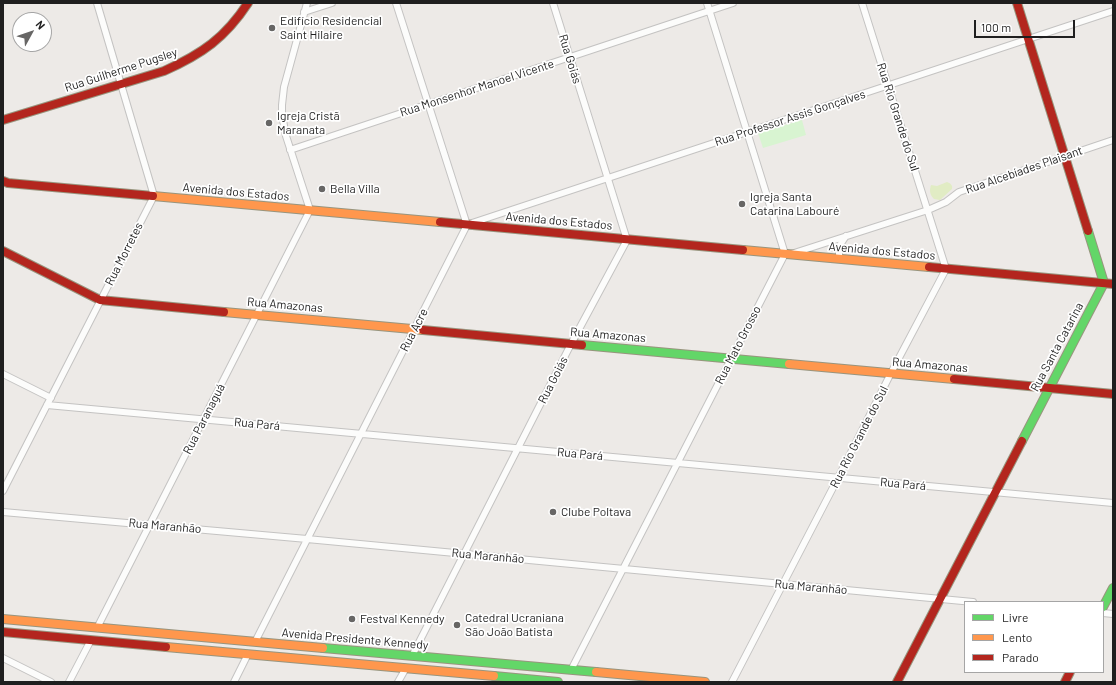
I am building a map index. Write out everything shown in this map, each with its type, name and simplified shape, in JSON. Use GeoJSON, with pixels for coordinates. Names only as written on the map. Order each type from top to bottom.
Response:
{"type":"FeatureCollection","features":[{"type":"Feature","properties":{"kind":"street"},"geometry":{"type":"LineString","coordinates":[[97,3],[154,196]]}},
{"type":"Feature","properties":{"kind":"street","name":"Rua Guilherme Pugsley"},"geometry":{"type":"LineString","coordinates":[[3,120],[164,71],[194,58],[227,30],[238,18],[248,3]]}},
{"type":"Feature","properties":{"kind":"street"},"geometry":{"type":"LineString","coordinates":[[307,3],[283,96],[282,115],[290,150],[310,210]]}},
{"type":"Feature","properties":{"kind":"street"},"geometry":{"type":"LineString","coordinates":[[304,12],[332,3]]}},
{"type":"Feature","properties":{"kind":"street"},"geometry":{"type":"LineString","coordinates":[[396,3],[467,225]]}},
{"type":"Feature","properties":{"kind":"street","name":"Rua Goiás"},"geometry":{"type":"LineString","coordinates":[[412,656],[571,344],[627,240],[553,3]]}},
{"type":"Feature","properties":{"kind":"street"},"geometry":{"type":"LineString","coordinates":[[706,3],[787,254]]}},
{"type":"Feature","properties":{"kind":"street","name":"Rua Monsenhor Manoel Vicente"},"geometry":{"type":"LineString","coordinates":[[290,150],[733,3]]}},
{"type":"Feature","properties":{"kind":"street","name":"Rua Rio Grande do Sul"},"geometry":{"type":"LineString","coordinates":[[732,682],[946,269],[862,3]]}},
{"type":"Feature","properties":{"kind":"street"},"geometry":{"type":"LineString","coordinates":[[1017,3],[1104,283],[1113,280]]}},
{"type":"Feature","properties":{"kind":"street","name":"Rua Professor Assis Gonçalves"},"geometry":{"type":"LineString","coordinates":[[467,225],[1113,11]]}},
{"type":"Feature","properties":{"kind":"street","name":"Rua Alcebíades Plaisant"},"geometry":{"type":"LineString","coordinates":[[787,254],[928,210],[946,202],[959,192],[1113,140]]}},
{"type":"Feature","properties":{"kind":"street","name":"Avenida dos Estados"},"geometry":{"type":"LineString","coordinates":[[3,181],[8,183],[1113,284]]}},
{"type":"Feature","properties":{"kind":"street","name":"Rua Morretes"},"geometry":{"type":"LineString","coordinates":[[3,491],[154,196]]}},
{"type":"Feature","properties":{"kind":"street","name":"Rua Paranaguá"},"geometry":{"type":"LineString","coordinates":[[97,628],[310,210]]}},
{"type":"Feature","properties":{"kind":"street","name":"Rua Acre"},"geometry":{"type":"LineString","coordinates":[[255,642],[467,225]]}},
{"type":"Feature","properties":{"kind":"street"},"geometry":{"type":"LineString","coordinates":[[840,259],[838,253],[839,247],[846,236]]}},
{"type":"Feature","properties":{"kind":"street"},"geometry":{"type":"LineString","coordinates":[[3,252],[100,300]]}},
{"type":"Feature","properties":{"kind":"street","name":"Rua Mato Grosso"},"geometry":{"type":"LineString","coordinates":[[571,670],[731,359],[787,254]]}},
{"type":"Feature","properties":{"kind":"street","name":"Rua Santa Catarina"},"geometry":{"type":"LineString","coordinates":[[897,682],[1104,283]]}},
{"type":"Feature","properties":{"kind":"street","name":"Rua Amazonas"},"geometry":{"type":"LineString","coordinates":[[100,300],[1113,394]]}},
{"type":"Feature","properties":{"kind":"street"},"geometry":{"type":"LineString","coordinates":[[3,374],[51,398]]}},
{"type":"Feature","properties":{"kind":"street","name":"Rua Pará"},"geometry":{"type":"LineString","coordinates":[[47,405],[1113,503]]}},
{"type":"Feature","properties":{"kind":"street","name":"Rua Maranhão"},"geometry":{"type":"LineString","coordinates":[[3,512],[150,524],[964,601]]}},
{"type":"Feature","properties":{"kind":"street"},"geometry":{"type":"LineString","coordinates":[[1104,605],[1113,588]]}},
{"type":"Feature","properties":{"kind":"street","name":"Avenida Presidente Kennedy"},"geometry":{"type":"LineString","coordinates":[[3,619],[705,682]]}},
{"type":"Feature","properties":{"kind":"street","name":"Avenida Presidente Kennedy"},"geometry":{"type":"LineString","coordinates":[[3,632],[558,682]]}},
{"type":"Feature","properties":{"kind":"street"},"geometry":{"type":"LineString","coordinates":[[210,650],[211,638]]}},
{"type":"Feature","properties":{"kind":"street"},"geometry":{"type":"LineString","coordinates":[[69,682],[91,640]]}},
{"type":"Feature","properties":{"kind":"street"},"geometry":{"type":"LineString","coordinates":[[234,682],[248,654]]}},
{"type":"Feature","properties":{"kind":"street"},"geometry":{"type":"LineString","coordinates":[[3,658],[51,682]]}},
{"type":"Feature","properties":{"kind":"street"},"geometry":{"type":"LineString","coordinates":[[485,675],[491,667],[491,663]]}},
{"type":"Feature","properties":{"kind":"street"},"geometry":{"type":"LineString","coordinates":[[398,682],[406,668]]}},
{"type":"Feature","properties":{"kind":"street"},"geometry":{"type":"LineString","coordinates":[[1065,682],[1070,673]]}},
{"type":"Feature","properties":{"kind":"green space"},"geometry":{"type":"Polygon","coordinates":[[[802,120],[806,135],[763,148],[758,133],[802,120]]]}},
{"type":"Feature","properties":{"kind":"green space"},"geometry":{"type":"Polygon","coordinates":[[[947,182],[951,184],[952,189],[940,200],[934,199],[930,193],[931,185],[937,186],[947,182]]]}},
{"type":"Feature","properties":{"kind":"traffic: fast"},"geometry":{"type":"LineString","coordinates":[[1022,441],[1104,283],[1088,231]]}},
{"type":"Feature","properties":{"kind":"traffic: fast"},"geometry":{"type":"LineString","coordinates":[[582,345],[789,364]]}},
{"type":"Feature","properties":{"kind":"traffic: fast"},"geometry":{"type":"LineString","coordinates":[[1104,605],[1113,588]]}},
{"type":"Feature","properties":{"kind":"traffic: fast"},"geometry":{"type":"LineString","coordinates":[[323,648],[596,672]]}},
{"type":"Feature","properties":{"kind":"traffic: fast"},"geometry":{"type":"LineString","coordinates":[[494,676],[558,682]]}},
{"type":"Feature","properties":{"kind":"traffic: slow"},"geometry":{"type":"LineString","coordinates":[[153,196],[440,222]]}},
{"type":"Feature","properties":{"kind":"traffic: slow"},"geometry":{"type":"LineString","coordinates":[[743,250],[929,267]]}},
{"type":"Feature","properties":{"kind":"traffic: slow"},"geometry":{"type":"LineString","coordinates":[[224,312],[423,330]]}},
{"type":"Feature","properties":{"kind":"traffic: slow"},"geometry":{"type":"LineString","coordinates":[[789,364],[954,379]]}},
{"type":"Feature","properties":{"kind":"traffic: slow"},"geometry":{"type":"LineString","coordinates":[[3,619],[323,648]]}},
{"type":"Feature","properties":{"kind":"traffic: slow"},"geometry":{"type":"LineString","coordinates":[[166,647],[494,676]]}},
{"type":"Feature","properties":{"kind":"traffic: slow"},"geometry":{"type":"LineString","coordinates":[[596,672],[705,682]]}},
{"type":"Feature","properties":{"kind":"traffic: jam"},"geometry":{"type":"LineString","coordinates":[[3,120],[164,71],[178,65],[212,44],[231,26],[248,3]]}},
{"type":"Feature","properties":{"kind":"traffic: jam"},"geometry":{"type":"LineString","coordinates":[[1017,3],[1088,231]]}},
{"type":"Feature","properties":{"kind":"traffic: jam"},"geometry":{"type":"LineString","coordinates":[[3,181],[8,183],[153,196]]}},
{"type":"Feature","properties":{"kind":"traffic: jam"},"geometry":{"type":"LineString","coordinates":[[440,222],[743,250]]}},
{"type":"Feature","properties":{"kind":"traffic: jam"},"geometry":{"type":"LineString","coordinates":[[3,251],[100,300],[224,312]]}},
{"type":"Feature","properties":{"kind":"traffic: jam"},"geometry":{"type":"LineString","coordinates":[[929,267],[1113,284]]}},
{"type":"Feature","properties":{"kind":"traffic: jam"},"geometry":{"type":"LineString","coordinates":[[423,330],[582,345]]}},
{"type":"Feature","properties":{"kind":"traffic: jam"},"geometry":{"type":"LineString","coordinates":[[954,379],[1113,394]]}},
{"type":"Feature","properties":{"kind":"traffic: jam"},"geometry":{"type":"LineString","coordinates":[[897,682],[1022,441]]}},
{"type":"Feature","properties":{"kind":"traffic: jam"},"geometry":{"type":"LineString","coordinates":[[3,632],[166,647]]}},
{"type":"Feature","properties":{"kind":"traffic: jam"},"geometry":{"type":"LineString","coordinates":[[1065,682],[1070,673]]}},
{"type":"Feature","properties":{"kind":"place","name":"Edifício Residencial Saint Hilaire"},"geometry":{"type":"Point","coordinates":[272,28]}},
{"type":"Feature","properties":{"kind":"place","name":"Igreja Cristã Maranata"},"geometry":{"type":"Point","coordinates":[269,123]}},
{"type":"Feature","properties":{"kind":"place","name":"Bella Villa"},"geometry":{"type":"Point","coordinates":[322,189]}},
{"type":"Feature","properties":{"kind":"place","name":"Igreja Santa Catarina Labouré"},"geometry":{"type":"Point","coordinates":[742,204]}},
{"type":"Feature","properties":{"kind":"place","name":"Clube Poltava"},"geometry":{"type":"Point","coordinates":[553,512]}},
{"type":"Feature","properties":{"kind":"place","name":"Festval Kennedy"},"geometry":{"type":"Point","coordinates":[352,619]}},
{"type":"Feature","properties":{"kind":"place","name":"Catedral Ucraniana São João Batista"},"geometry":{"type":"Point","coordinates":[457,625]}}]}
